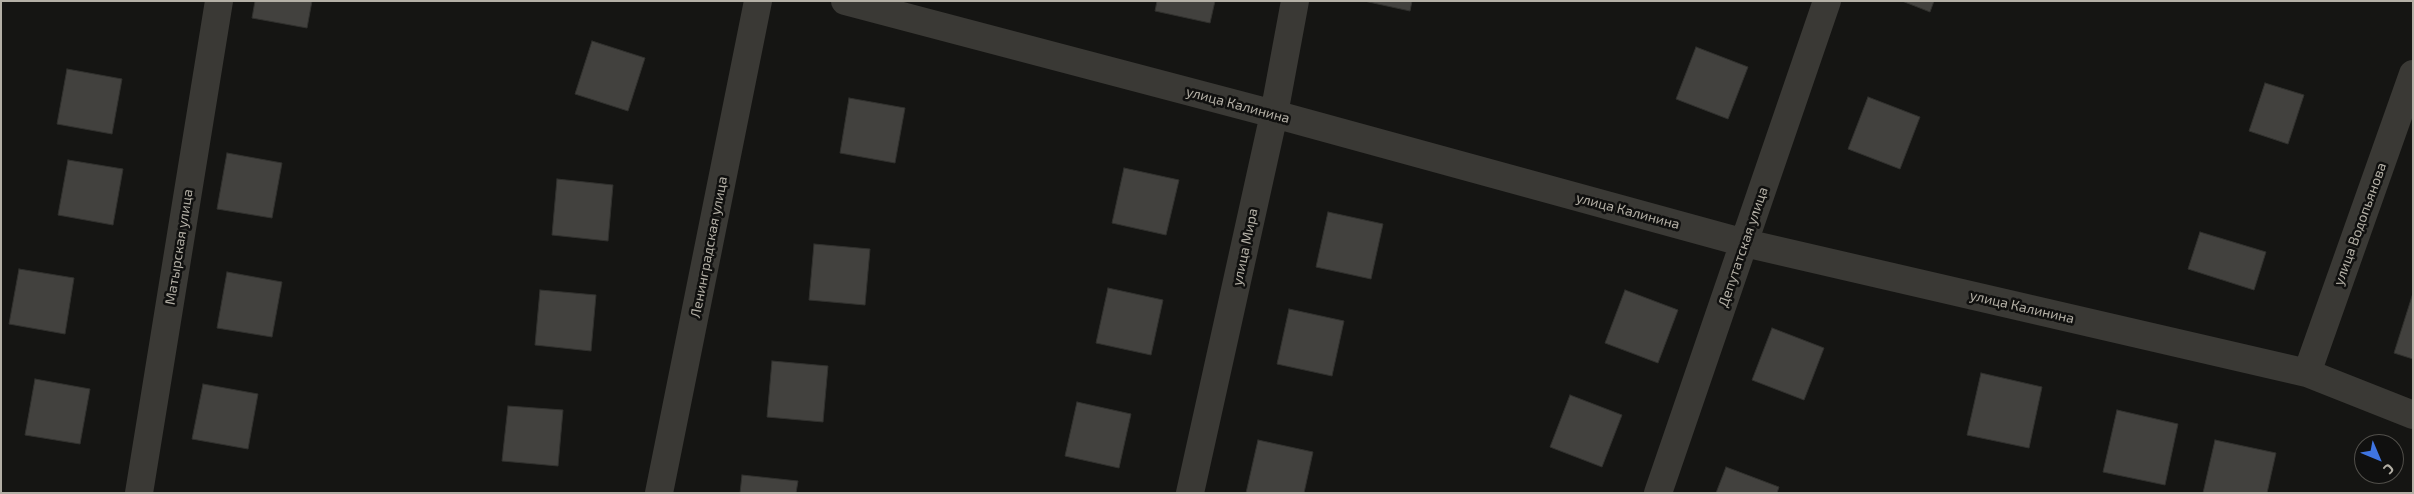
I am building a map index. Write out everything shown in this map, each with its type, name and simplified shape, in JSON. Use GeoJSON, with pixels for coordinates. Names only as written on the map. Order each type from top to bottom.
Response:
{"type":"FeatureCollection","features":[{"type":"Feature","properties":{"kind":"street","name":"Матырская улица"},"geometry":{"type":"LineString","coordinates":[[139,493],[219,1]]}},
{"type":"Feature","properties":{"kind":"street","name":"Ленинградская улица"},"geometry":{"type":"LineString","coordinates":[[660,493],[758,1]]}},
{"type":"Feature","properties":{"kind":"street","name":"улица Калинина"},"geometry":{"type":"LineString","coordinates":[[845,1],[1274,114],[1745,243],[2307,373],[2413,415]]}},
{"type":"Feature","properties":{"kind":"street","name":"улица Мира"},"geometry":{"type":"LineString","coordinates":[[1190,493],[1274,114],[1295,1]]}},
{"type":"Feature","properties":{"kind":"street","name":"Депутатская улица"},"geometry":{"type":"LineString","coordinates":[[1658,493],[1827,1]]}},
{"type":"Feature","properties":{"kind":"street","name":"улица Водопьянова"},"geometry":{"type":"LineString","coordinates":[[2307,373],[2413,74]]}},
{"type":"Feature","properties":{"kind":"building"},"geometry":{"type":"Polygon","coordinates":[[[255,1],[312,1],[307,28],[252,18],[255,1]]]}},
{"type":"Feature","properties":{"kind":"building"},"geometry":{"type":"Polygon","coordinates":[[[1157,1],[1215,1],[1210,23],[1155,11],[1157,1]]]}},
{"type":"Feature","properties":{"kind":"building"},"geometry":{"type":"Polygon","coordinates":[[[1364,1],[1412,1],[1410,11],[1364,1]]]}},
{"type":"Feature","properties":{"kind":"building"},"geometry":{"type":"Polygon","coordinates":[[[1902,1],[1934,1],[1930,12],[1902,1]]]}},
{"type":"Feature","properties":{"kind":"building"},"geometry":{"type":"Polygon","coordinates":[[[592,41],[645,58],[628,111],[575,94],[592,41]]]}},
{"type":"Feature","properties":{"kind":"building"},"geometry":{"type":"Polygon","coordinates":[[[1696,47],[1748,67],[1728,119],[1676,99],[1696,47]]]}},
{"type":"Feature","properties":{"kind":"building"},"geometry":{"type":"Polygon","coordinates":[[[67,69],[122,79],[112,134],[57,124],[67,69]]]}},
{"type":"Feature","properties":{"kind":"building"},"geometry":{"type":"Polygon","coordinates":[[[2265,83],[2304,95],[2288,144],[2249,131],[2265,83]]]}},
{"type":"Feature","properties":{"kind":"building"},"geometry":{"type":"Polygon","coordinates":[[[1868,97],[1920,117],[1900,169],[1848,149],[1868,97]]]}},
{"type":"Feature","properties":{"kind":"building"},"geometry":{"type":"Polygon","coordinates":[[[849,98],[905,108],[895,163],[840,153],[849,98]]]}},
{"type":"Feature","properties":{"kind":"building"},"geometry":{"type":"Polygon","coordinates":[[[227,153],[282,163],[272,218],[217,209],[227,153]]]}},
{"type":"Feature","properties":{"kind":"building"},"geometry":{"type":"Polygon","coordinates":[[[68,160],[123,169],[113,225],[58,215],[68,160]]]}},
{"type":"Feature","properties":{"kind":"building"},"geometry":{"type":"Polygon","coordinates":[[[1124,168],[1179,180],[1166,235],[1112,223],[1124,168]]]}},
{"type":"Feature","properties":{"kind":"building"},"geometry":{"type":"Polygon","coordinates":[[[557,179],[613,185],[608,241],[552,235],[557,179]]]}},
{"type":"Feature","properties":{"kind":"building"},"geometry":{"type":"Polygon","coordinates":[[[1328,212],[1383,224],[1371,279],[1316,267],[1328,212]]]}},
{"type":"Feature","properties":{"kind":"building"},"geometry":{"type":"Polygon","coordinates":[[[2200,232],[2266,252],[2254,290],[2188,269],[2200,232]]]}},
{"type":"Feature","properties":{"kind":"building"},"geometry":{"type":"Polygon","coordinates":[[[814,244],[870,249],[865,305],[809,300],[814,244]]]}},
{"type":"Feature","properties":{"kind":"building"},"geometry":{"type":"Polygon","coordinates":[[[19,269],[74,278],[65,334],[9,324],[19,269]]]}},
{"type":"Feature","properties":{"kind":"building"},"geometry":{"type":"Polygon","coordinates":[[[227,272],[282,282],[272,337],[217,328],[227,272]]]}},
{"type":"Feature","properties":{"kind":"building"},"geometry":{"type":"Polygon","coordinates":[[[1108,288],[1163,300],[1151,355],[1096,343],[1108,288]]]}},
{"type":"Feature","properties":{"kind":"building"},"geometry":{"type":"Polygon","coordinates":[[[540,290],[596,295],[591,351],[535,345],[540,290]]]}},
{"type":"Feature","properties":{"kind":"building"},"geometry":{"type":"Polygon","coordinates":[[[1625,290],[1678,310],[1658,363],[1605,343],[1625,290]]]}},
{"type":"Feature","properties":{"kind":"building"},"geometry":{"type":"Polygon","coordinates":[[[2413,293],[2413,359],[2394,353],[2413,293]]]}},
{"type":"Feature","properties":{"kind":"building"},"geometry":{"type":"Polygon","coordinates":[[[1289,309],[1344,321],[1332,376],[1277,364],[1289,309]]]}},
{"type":"Feature","properties":{"kind":"building"},"geometry":{"type":"Polygon","coordinates":[[[1772,328],[1824,348],[1804,400],[1752,380],[1772,328]]]}},
{"type":"Feature","properties":{"kind":"building"},"geometry":{"type":"Polygon","coordinates":[[[772,361],[828,366],[823,422],[767,417],[772,361]]]}},
{"type":"Feature","properties":{"kind":"building"},"geometry":{"type":"Polygon","coordinates":[[[1981,373],[2042,387],[2029,448],[1967,435],[1981,373]]]}},
{"type":"Feature","properties":{"kind":"building"},"geometry":{"type":"Polygon","coordinates":[[[35,379],[90,389],[80,444],[25,435],[35,379]]]}},
{"type":"Feature","properties":{"kind":"building"},"geometry":{"type":"Polygon","coordinates":[[[203,384],[258,394],[248,449],[192,439],[203,384]]]}},
{"type":"Feature","properties":{"kind":"building"},"geometry":{"type":"Polygon","coordinates":[[[1570,395],[1622,415],[1602,467],[1550,447],[1570,395]]]}},
{"type":"Feature","properties":{"kind":"building"},"geometry":{"type":"Polygon","coordinates":[[[1077,402],[1131,414],[1119,468],[1065,456],[1077,402]]]}},
{"type":"Feature","properties":{"kind":"building"},"geometry":{"type":"Polygon","coordinates":[[[508,406],[563,410],[558,466],[502,461],[508,406]]]}},
{"type":"Feature","properties":{"kind":"building"},"geometry":{"type":"Polygon","coordinates":[[[2117,410],[2178,424],[2165,485],[2103,472],[2117,410]]]}},
{"type":"Feature","properties":{"kind":"building"},"geometry":{"type":"Polygon","coordinates":[[[1258,440],[1313,452],[1304,493],[1246,493],[1258,440]]]}},
{"type":"Feature","properties":{"kind":"building"},"geometry":{"type":"Polygon","coordinates":[[[2215,440],[2276,453],[2267,493],[2203,493],[2215,440]]]}},
{"type":"Feature","properties":{"kind":"building"},"geometry":{"type":"Polygon","coordinates":[[[1726,467],[1779,487],[1777,493],[1716,493],[1726,467]]]}},
{"type":"Feature","properties":{"kind":"building"},"geometry":{"type":"Polygon","coordinates":[[[742,475],[798,481],[796,493],[740,493],[742,475]]]}}]}
